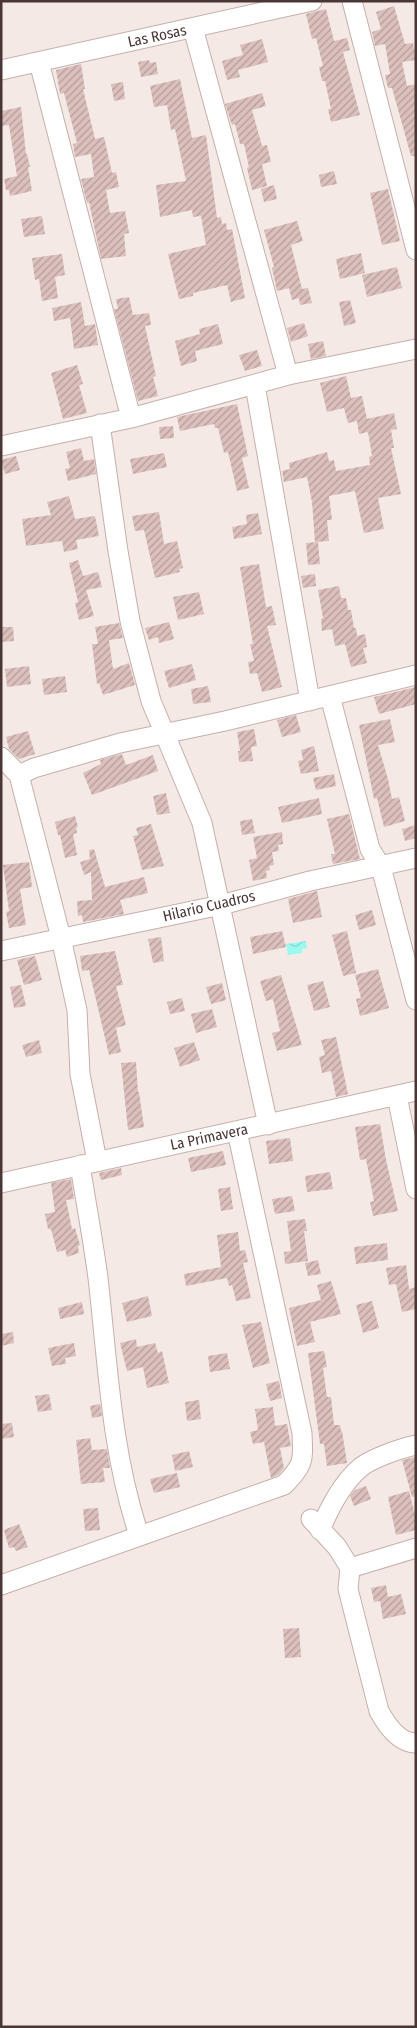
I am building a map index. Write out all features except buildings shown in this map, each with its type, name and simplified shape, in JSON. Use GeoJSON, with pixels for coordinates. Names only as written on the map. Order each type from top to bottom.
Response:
{"type":"FeatureCollection","features":[{"type":"Feature","properties":{"kind":"street","name":"Las Rosas"},"geometry":{"type":"LineString","coordinates":[[1,70],[312,1]]}},
{"type":"Feature","properties":{"kind":"street"},"geometry":{"type":"LineString","coordinates":[[352,1],[416,250]]}},
{"type":"Feature","properties":{"kind":"street"},"geometry":{"type":"LineString","coordinates":[[193,28],[288,375]]}},
{"type":"Feature","properties":{"kind":"street"},"geometry":{"type":"LineString","coordinates":[[39,62],[131,418]]}},
{"type":"Feature","properties":{"kind":"street"},"geometry":{"type":"LineString","coordinates":[[1,446],[131,418],[288,375],[414,355]]}},
{"type":"Feature","properties":{"kind":"street"},"geometry":{"type":"LineString","coordinates":[[255,385],[310,701]]}},
{"type":"Feature","properties":{"kind":"street"},"geometry":{"type":"LineString","coordinates":[[100,424],[130,622],[151,701],[202,823],[268,1125]]}},
{"type":"Feature","properties":{"kind":"street"},"geometry":{"type":"LineString","coordinates":[[19,775],[34,768],[120,743],[310,701],[416,675]]}},
{"type":"Feature","properties":{"kind":"street"},"geometry":{"type":"LineString","coordinates":[[330,696],[370,849],[381,867],[416,1000]]}},
{"type":"Feature","properties":{"kind":"street"},"geometry":{"type":"LineString","coordinates":[[1,757],[19,775],[61,938],[77,1010],[80,1074],[106,1369],[125,1492],[139,1535]]}},
{"type":"Feature","properties":{"kind":"street","name":"Hilario Cuadros"},"geometry":{"type":"LineString","coordinates":[[1,951],[221,905],[310,881],[416,858]]}},
{"type":"Feature","properties":{"kind":"street","name":"La Primavera"},"geometry":{"type":"LineString","coordinates":[[1,1183],[416,1091]]}},
{"type":"Feature","properties":{"kind":"street"},"geometry":{"type":"LineString","coordinates":[[397,1096],[416,1189]]}},
{"type":"Feature","properties":{"kind":"street"},"geometry":{"type":"LineString","coordinates":[[1,1585],[284,1485],[296,1473],[303,1461],[302,1432],[237,1132]]}},
{"type":"Feature","properties":{"kind":"street"},"geometry":{"type":"LineString","coordinates":[[413,1743],[388,1728],[379,1711],[348,1589],[350,1568],[336,1547],[316,1524],[362,1467],[399,1449],[416,1445]]}},
{"type":"Feature","properties":{"kind":"street"},"geometry":{"type":"LineString","coordinates":[[350,1568],[416,1548]]}},
{"type":"Feature","properties":{"kind":"water"},"geometry":{"type":"Polygon","coordinates":[[[306,941],[307,948],[302,949],[302,953],[288,955],[286,944],[306,941]]]}}]}
